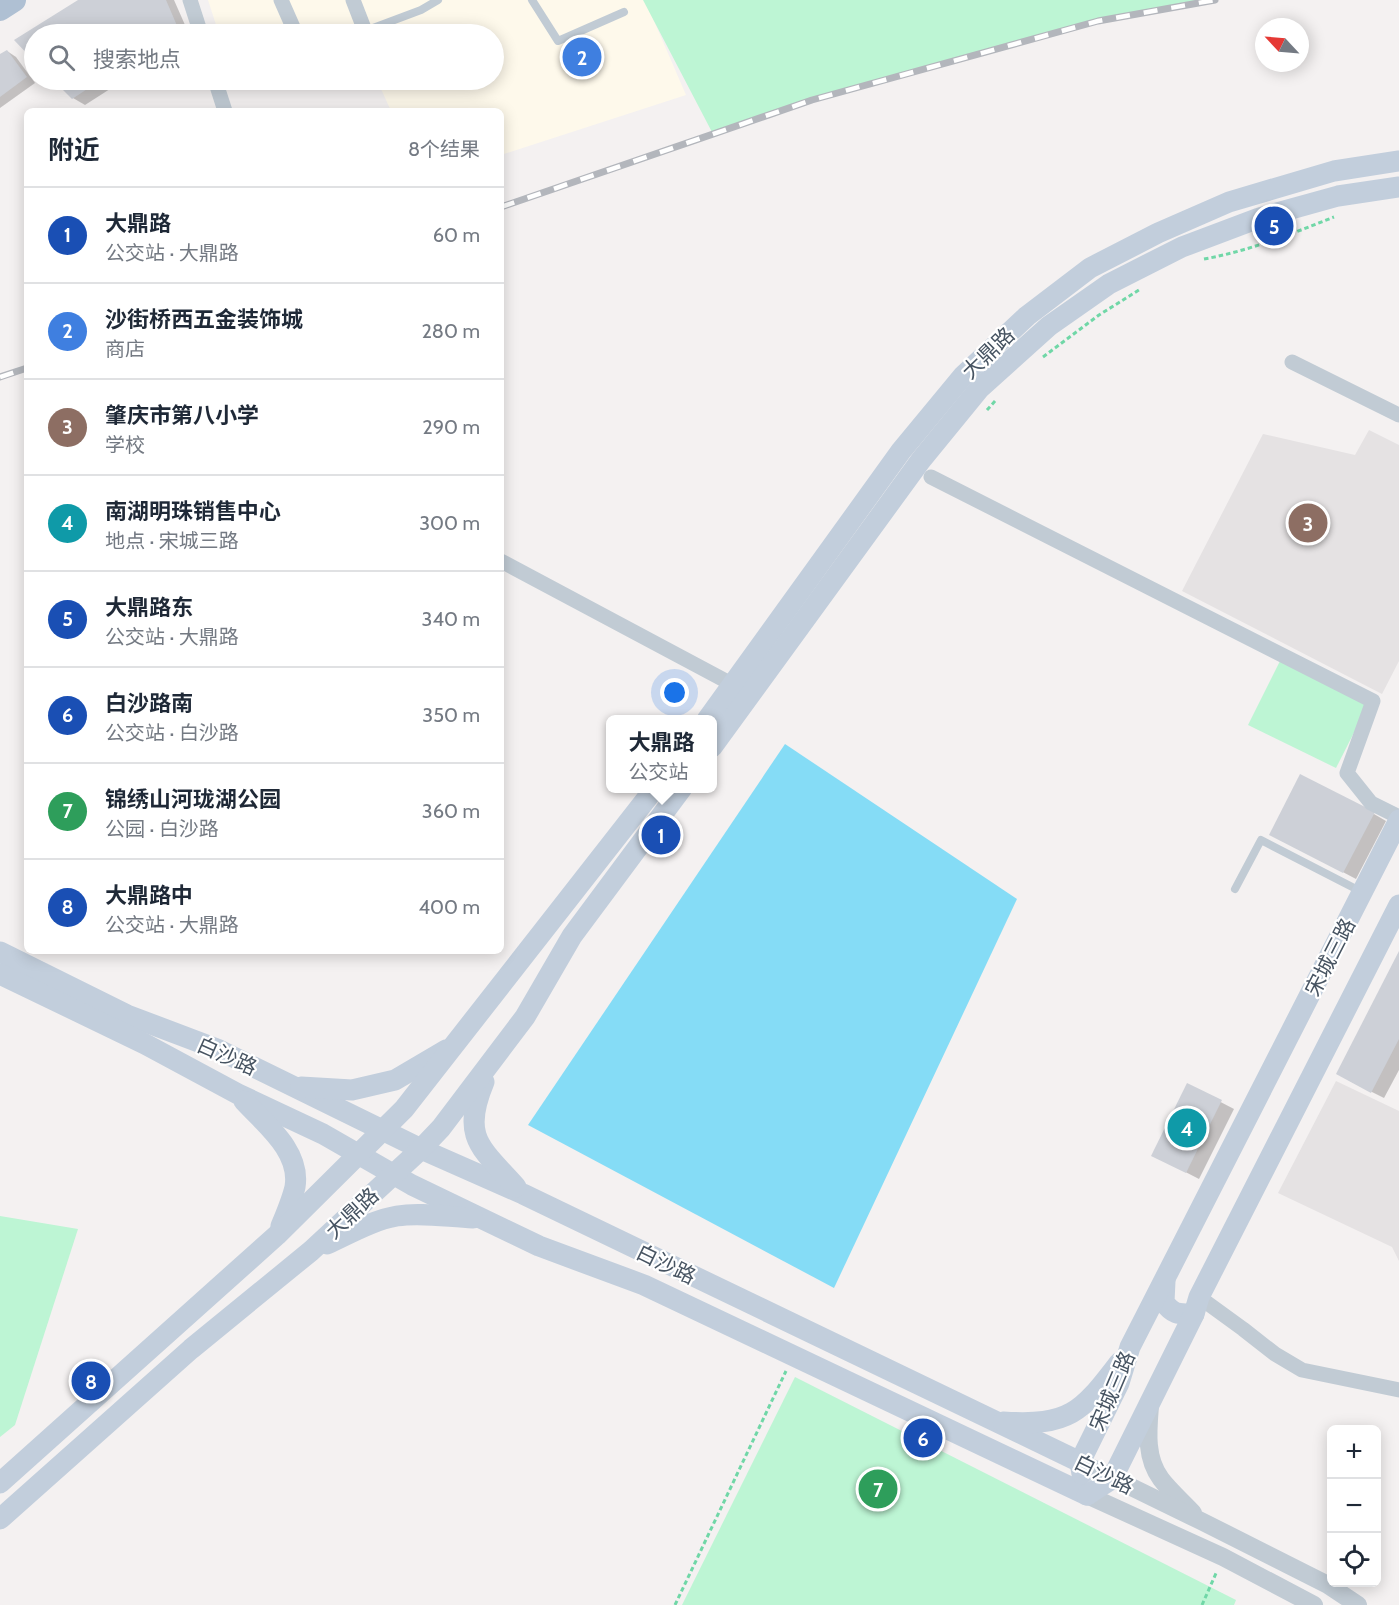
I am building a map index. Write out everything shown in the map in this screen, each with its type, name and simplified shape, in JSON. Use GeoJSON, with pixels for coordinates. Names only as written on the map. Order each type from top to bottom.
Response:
{"type":"FeatureCollection","features":[{"type":"Feature","properties":{"kind":"main road"},"geometry":{"type":"LineString","coordinates":[[0,9],[15,0]]}},
{"type":"Feature","properties":{"kind":"main road","name":"大鼎路"},"geometry":{"type":"LineString","coordinates":[[717,738],[742,690],[901,451],[963,376],[1027,316],[1090,268],[1158,233],[1228,202],[1334,171],[1399,161]]}},
{"type":"Feature","properties":{"kind":"main road","name":"大鼎路"},"geometry":{"type":"LineString","coordinates":[[713,715],[742,690],[921,459],[979,389],[1049,326],[1109,284],[1182,247],[1259,218],[1338,196],[1399,187]]}},
{"type":"Feature","properties":{"kind":"main road","name":"大鼎路"},"geometry":{"type":"LineString","coordinates":[[0,1483],[277,1235],[384,1130],[415,1097],[652,793]]}},
{"type":"Feature","properties":{"kind":"main road","name":"大鼎路"},"geometry":{"type":"LineString","coordinates":[[0,1519],[191,1349],[311,1251],[441,1128],[525,1017],[572,936],[679,793]]}},
{"type":"Feature","properties":{"kind":"main road","name":"宋城三路"},"geometry":{"type":"LineString","coordinates":[[1080,1462],[1119,1383],[1130,1347],[1166,1281],[1399,818]]}},
{"type":"Feature","properties":{"kind":"main road","name":"宋城三路"},"geometry":{"type":"LineString","coordinates":[[1112,1479],[1197,1306],[1394,928],[1399,905]]}},
{"type":"Feature","properties":{"kind":"main road","name":"白沙路"},"geometry":{"type":"LineString","coordinates":[[0,952],[127,1015],[217,1049],[421,1149],[523,1194],[1080,1462]]}},
{"type":"Feature","properties":{"kind":"main road","name":"白沙路"},"geometry":{"type":"LineString","coordinates":[[0,974],[145,1044],[238,1094],[322,1134],[392,1175],[482,1219],[539,1246],[644,1285],[1087,1495]]}},
{"type":"Feature","properties":{"kind":"main road"},"geometry":{"type":"LineString","coordinates":[[291,1086],[352,1090],[384,1083],[395,1080],[457,1043]]}},
{"type":"Feature","properties":{"kind":"main road"},"geometry":{"type":"LineString","coordinates":[[492,1062],[474,1107],[473,1122],[476,1137],[483,1151],[523,1194]]}},
{"type":"Feature","properties":{"kind":"main road"},"geometry":{"type":"LineString","coordinates":[[238,1094],[290,1153],[295,1170],[295,1186],[277,1235]]}},
{"type":"Feature","properties":{"kind":"main road"},"geometry":{"type":"LineString","coordinates":[[311,1251],[399,1215],[482,1219]]}},
{"type":"Feature","properties":{"kind":"main road"},"geometry":{"type":"LineString","coordinates":[[1166,1281],[1164,1302],[1171,1312],[1178,1314],[1197,1306]]}},
{"type":"Feature","properties":{"kind":"main road"},"geometry":{"type":"LineString","coordinates":[[991,1421],[1025,1423],[1065,1418],[1087,1403],[1130,1347]]}},
{"type":"Feature","properties":{"kind":"main road"},"geometry":{"type":"LineString","coordinates":[[1080,1462],[1087,1495],[1112,1479]]}},
{"type":"Feature","properties":{"kind":"street"},"geometry":{"type":"LineString","coordinates":[[190,0],[198,24]]}},
{"type":"Feature","properties":{"kind":"street"},"geometry":{"type":"LineString","coordinates":[[281,0],[292,24]]}},
{"type":"Feature","properties":{"kind":"street"},"geometry":{"type":"LineString","coordinates":[[353,0],[359,24]]}},
{"type":"Feature","properties":{"kind":"street"},"geometry":{"type":"LineString","coordinates":[[221,90],[224,108]]}},
{"type":"Feature","properties":{"kind":"street"},"geometry":{"type":"LineString","coordinates":[[1292,362],[1399,415]]}},
{"type":"Feature","properties":{"kind":"street"},"geometry":{"type":"LineString","coordinates":[[932,477],[1373,701],[1347,773],[1371,803],[1399,818]]}},
{"type":"Feature","properties":{"kind":"street"},"geometry":{"type":"LineString","coordinates":[[504,563],[742,690]]}},
{"type":"Feature","properties":{"kind":"street"},"geometry":{"type":"LineString","coordinates":[[1197,1306],[1302,1370],[1399,1390]]}},
{"type":"Feature","properties":{"kind":"street"},"geometry":{"type":"LineString","coordinates":[[1151,1401],[1148,1434],[1150,1456],[1160,1478],[1201,1521]]}},
{"type":"Feature","properties":{"kind":"street","name":"白沙路"},"geometry":{"type":"LineString","coordinates":[[1080,1462],[1328,1585],[1358,1605]]}},
{"type":"Feature","properties":{"kind":"street","name":"白沙路"},"geometry":{"type":"LineString","coordinates":[[1087,1495],[1223,1557],[1314,1605]]}},
{"type":"Feature","properties":{"kind":"lane"},"geometry":{"type":"LineString","coordinates":[[384,24],[421,10],[438,0]]}},
{"type":"Feature","properties":{"kind":"lane"},"geometry":{"type":"LineString","coordinates":[[532,0],[558,41],[624,12]]}},
{"type":"Feature","properties":{"kind":"lane"},"geometry":{"type":"LineString","coordinates":[[1235,889],[1261,840],[1362,892]]}},
{"type":"Feature","properties":{"kind":"path"},"geometry":{"type":"LineString","coordinates":[[1203,260],[1234,254],[1278,240],[1339,215]]}},
{"type":"Feature","properties":{"kind":"path"},"geometry":{"type":"LineString","coordinates":[[1041,358],[1099,315],[1145,287]]}},
{"type":"Feature","properties":{"kind":"path"},"geometry":{"type":"LineString","coordinates":[[675,1605],[793,1356]]}},
{"type":"Feature","properties":{"kind":"path"},"geometry":{"type":"LineString","coordinates":[[1202,1605],[1223,1557]]}},
{"type":"Feature","properties":{"kind":"shaded area"},"geometry":{"type":"Polygon","coordinates":[[[208,0],[281,0],[292,24],[216,24],[208,0]]]}},
{"type":"Feature","properties":{"kind":"shaded area"},"geometry":{"type":"Polygon","coordinates":[[[286,0],[645,0],[686,95],[504,154],[504,108],[390,108],[382,90],[504,90],[504,24],[299,24],[286,0]]]}},
{"type":"Feature","properties":{"kind":"shaded area"},"geometry":{"type":"Polygon","coordinates":[[[1369,430],[1399,445],[1399,661],[1382,694],[1182,591],[1263,434],[1355,455],[1369,430]]]}},
{"type":"Feature","properties":{"kind":"shaded area"},"geometry":{"type":"Polygon","coordinates":[[[1336,1081],[1399,1111],[1399,1261],[1392,1247],[1278,1193],[1336,1081]]]}},
{"type":"Feature","properties":{"kind":"green space"},"geometry":{"type":"Polygon","coordinates":[[[643,0],[1215,0],[1098,21],[812,100],[713,134],[643,0]]]}},
{"type":"Feature","properties":{"kind":"green space"},"geometry":{"type":"Polygon","coordinates":[[[1280,661],[1368,705],[1336,768],[1248,725],[1280,661]]]}},
{"type":"Feature","properties":{"kind":"green space"},"geometry":{"type":"Polygon","coordinates":[[[0,1216],[78,1229],[15,1425],[0,1437],[0,1216]]]}},
{"type":"Feature","properties":{"kind":"green space"},"geometry":{"type":"Polygon","coordinates":[[[795,1377],[1236,1600],[1234,1605],[682,1605],[795,1377]]]}},
{"type":"Feature","properties":{"kind":"water"},"geometry":{"type":"Polygon","coordinates":[[[785,744],[1017,899],[834,1288],[528,1125],[785,744]]]}},
{"type":"Feature","properties":{"kind":"building"},"geometry":{"type":"Polygon","coordinates":[[[78,0],[166,0],[176,24],[40,24],[78,0]]]}},
{"type":"Feature","properties":{"kind":"building"},"geometry":{"type":"Polygon","coordinates":[[[24,34],[24,50],[14,40],[24,34]]]}},
{"type":"Feature","properties":{"kind":"building"},"geometry":{"type":"Polygon","coordinates":[[[7,50],[24,73],[24,79],[0,97],[0,54],[7,50]]]}},
{"type":"Feature","properties":{"kind":"building"},"geometry":{"type":"Polygon","coordinates":[[[63,90],[86,90],[72,99],[63,90]]]}},
{"type":"Feature","properties":{"kind":"building"},"geometry":{"type":"Polygon","coordinates":[[[1300,774],[1375,812],[1343,873],[1269,835],[1300,774]]]}},
{"type":"Feature","properties":{"kind":"building"},"geometry":{"type":"Polygon","coordinates":[[[1399,951],[1399,1039],[1371,1093],[1336,1074],[1399,951]]]}},
{"type":"Feature","properties":{"kind":"building"},"geometry":{"type":"Polygon","coordinates":[[[1187,1083],[1222,1100],[1186,1173],[1151,1156],[1187,1083]]]}},
{"type":"Feature","properties":{"kind":"railway"},"geometry":{"type":"LineString","coordinates":[[504,206],[812,100],[1098,21],[1215,0]]}},
{"type":"Feature","properties":{"kind":"railway"},"geometry":{"type":"LineString","coordinates":[[0,377],[24,369]]}},
{"type":"Feature","properties":{"kind":"place","name":"沙街桥西五金装饰城"},"geometry":{"type":"Point","coordinates":[582,57]}},
{"type":"Feature","properties":{"kind":"place","name":"大鼎路东"},"geometry":{"type":"Point","coordinates":[1274,226]}},
{"type":"Feature","properties":{"kind":"place","name":"肇庆市第八小学"},"geometry":{"type":"Point","coordinates":[1308,523]}},
{"type":"Feature","properties":{"kind":"place","name":"大鼎路"},"geometry":{"type":"Point","coordinates":[661,835]}},
{"type":"Feature","properties":{"kind":"place","name":"南湖明珠销售中心"},"geometry":{"type":"Point","coordinates":[1187,1128]}},
{"type":"Feature","properties":{"kind":"place","name":"大鼎路中"},"geometry":{"type":"Point","coordinates":[91,1381]}},
{"type":"Feature","properties":{"kind":"place","name":"白沙路南"},"geometry":{"type":"Point","coordinates":[923,1438]}},
{"type":"Feature","properties":{"kind":"place","name":"锦绣山河珑湖公园"},"geometry":{"type":"Point","coordinates":[878,1489]}}]}
